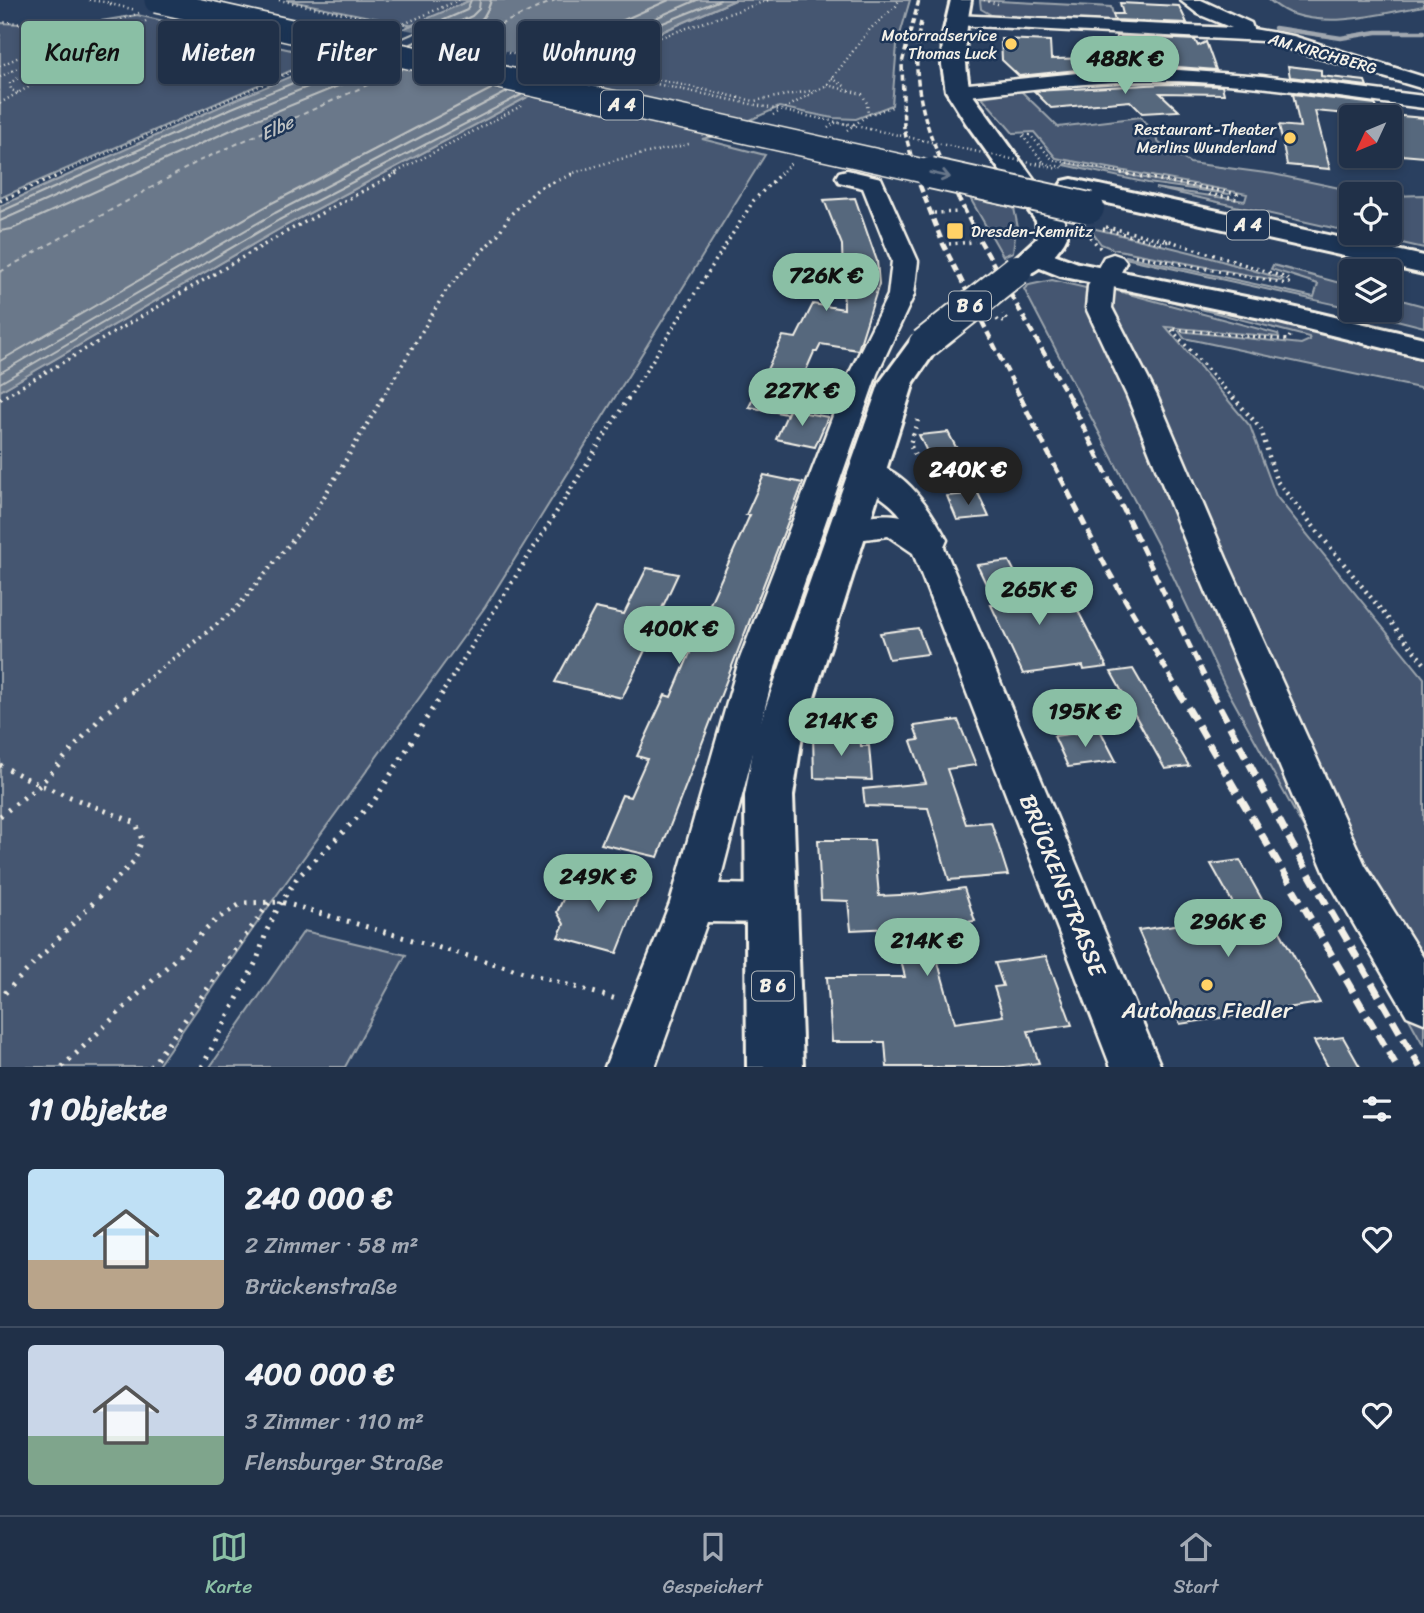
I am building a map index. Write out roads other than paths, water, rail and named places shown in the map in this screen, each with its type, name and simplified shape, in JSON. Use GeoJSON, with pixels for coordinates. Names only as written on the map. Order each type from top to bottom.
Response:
{"type":"FeatureCollection","features":[{"type":"Feature","properties":{"kind":"main road","name":"A 4"},"geometry":{"type":"LineString","coordinates":[[213,0],[1339,264]]}},
{"type":"Feature","properties":{"kind":"main road","name":"A 4"},"geometry":{"type":"LineString","coordinates":[[148,8],[1081,203],[1424,265]]}},
{"type":"Feature","properties":{"kind":"main road"},"geometry":{"type":"LineString","coordinates":[[958,10],[953,65],[958,91],[1047,216],[1053,236],[1034,256]]}},
{"type":"Feature","properties":{"kind":"main road"},"geometry":{"type":"LineString","coordinates":[[1034,256],[1110,258],[1424,334]]}},
{"type":"Feature","properties":{"kind":"main road","name":"B 6"},"geometry":{"type":"LineString","coordinates":[[775,1067],[769,796],[779,736],[897,382],[924,344],[1034,256]]}},
{"type":"Feature","properties":{"kind":"main road"},"geometry":{"type":"LineString","coordinates":[[1110,258],[1275,312],[1424,348]]}},
{"type":"Feature","properties":{"kind":"main road"},"geometry":{"type":"LineString","coordinates":[[1402,279],[1424,285]]}},
{"type":"Feature","properties":{"kind":"street","name":"AM KIRCHBERG"},"geometry":{"type":"LineString","coordinates":[[1189,0],[1204,10],[1243,25],[1250,34],[1286,40],[1424,83]]}},
{"type":"Feature","properties":{"kind":"street"},"geometry":{"type":"LineString","coordinates":[[958,10],[1250,34]]}},
{"type":"Feature","properties":{"kind":"street"},"geometry":{"type":"LineString","coordinates":[[958,91],[1121,76],[1163,75],[1230,79],[1424,103]]}},
{"type":"Feature","properties":{"kind":"street"},"geometry":{"type":"LineString","coordinates":[[630,1067],[692,903],[758,661],[863,374],[901,295],[905,261],[873,183],[847,177]]}},
{"type":"Feature","properties":{"kind":"street"},"geometry":{"type":"LineString","coordinates":[[1110,258],[1101,286],[1099,309],[1142,396],[1209,558],[1342,863],[1424,1001]]}},
{"type":"Feature","properties":{"kind":"street","name":"BRÜCKENSTRASSE"},"geometry":{"type":"LineString","coordinates":[[869,472],[890,485],[911,504],[930,540],[927,547],[1136,1067]]}},
{"type":"Feature","properties":{"kind":"street"},"geometry":{"type":"LineString","coordinates":[[849,530],[880,525],[896,526],[927,547]]}},
{"type":"Feature","properties":{"kind":"street"},"geometry":{"type":"LineString","coordinates":[[692,903],[771,904]]}},
{"type":"Feature","properties":{"kind":"water","name":"Elbe"},"geometry":{"type":"Polygon","coordinates":[[[471,0],[735,0],[660,33],[660,21],[518,21],[518,84],[552,84],[283,227],[0,391],[0,206],[230,102],[273,84],[279,84],[279,81],[293,75],[293,84],[400,84],[400,30],[414,24],[414,84],[504,84],[504,21],[421,21],[471,0]]]}},
{"type":"Feature","properties":{"kind":"waterway"},"geometry":{"type":"LineString","coordinates":[[1275,28],[1341,38],[1377,32],[1424,32]]}},
{"type":"Feature","properties":{"kind":"railway"},"geometry":{"type":"LineString","coordinates":[[916,174],[904,129],[902,63],[919,0]]}},
{"type":"Feature","properties":{"kind":"railway"},"geometry":{"type":"LineString","coordinates":[[921,22],[917,61],[921,100],[947,174]]}},
{"type":"Feature","properties":{"kind":"railway"},"geometry":{"type":"LineString","coordinates":[[915,173],[943,244],[1021,399]]}},
{"type":"Feature","properties":{"kind":"railway"},"geometry":{"type":"LineString","coordinates":[[946,173],[978,237],[1070,399]]}},
{"type":"Feature","properties":{"kind":"railway"},"geometry":{"type":"LineString","coordinates":[[1020,397],[1106,567],[1178,690]]}},
{"type":"Feature","properties":{"kind":"railway"},"geometry":{"type":"LineString","coordinates":[[1070,399],[1211,690]]}},
{"type":"Feature","properties":{"kind":"railway"},"geometry":{"type":"LineString","coordinates":[[1177,689],[1397,1067]]}},
{"type":"Feature","properties":{"kind":"railway"},"geometry":{"type":"LineString","coordinates":[[1210,689],[1292,844],[1420,1067]]}},
{"type":"Feature","properties":{"kind":"place","name":"Motorradservice Thomas Luck"},"geometry":{"type":"Point","coordinates":[1011,44]}},
{"type":"Feature","properties":{"kind":"place","name":"Restaurant-Theater Merlins Wunderland"},"geometry":{"type":"Point","coordinates":[1290,138]}},
{"type":"Feature","properties":{"kind":"place","name":"Dresden-Kemnitz"},"geometry":{"type":"Point","coordinates":[955,231]}},
{"type":"Feature","properties":{"kind":"place","name":"Autohaus Fiedler"},"geometry":{"type":"Point","coordinates":[1207,985]}}]}
